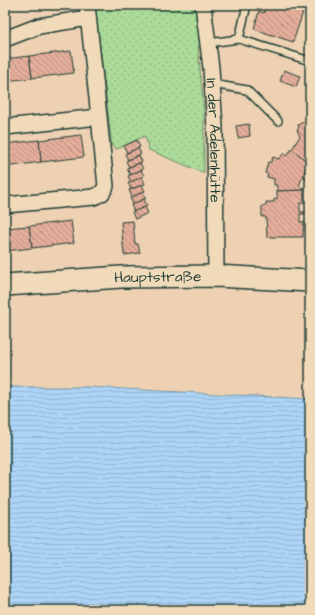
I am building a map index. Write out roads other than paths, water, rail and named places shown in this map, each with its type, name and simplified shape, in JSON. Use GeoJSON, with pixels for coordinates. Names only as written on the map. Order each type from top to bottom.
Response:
{"type":"FeatureCollection","features":[{"type":"Feature","properties":{"kind":"main road","name":"Hauptstraße"},"geometry":{"type":"LineString","coordinates":[[5,285],[121,277],[216,276],[310,281]]}},
{"type":"Feature","properties":{"kind":"street","name":"In der Adelenhütte"},"geometry":{"type":"LineString","coordinates":[[204,5],[212,84],[216,156],[216,276]]}},
{"type":"Feature","properties":{"kind":"street"},"geometry":{"type":"LineString","coordinates":[[5,39],[39,26],[87,11],[106,186],[102,193],[94,197],[5,205]]}},
{"type":"Feature","properties":{"kind":"street"},"geometry":{"type":"LineString","coordinates":[[5,127],[99,117]]}},
{"type":"Feature","properties":{"kind":"lane"},"geometry":{"type":"LineString","coordinates":[[239,39],[246,5]]}},
{"type":"Feature","properties":{"kind":"lane"},"geometry":{"type":"LineString","coordinates":[[208,42],[239,39],[310,61]]}},
{"type":"Feature","properties":{"kind":"lane"},"geometry":{"type":"LineString","coordinates":[[212,84],[246,90],[278,121]]}},
{"type":"Feature","properties":{"kind":"water"},"geometry":{"type":"Polygon","coordinates":[[[5,387],[87,387],[310,399],[310,610],[5,610],[5,387]]]}}]}
